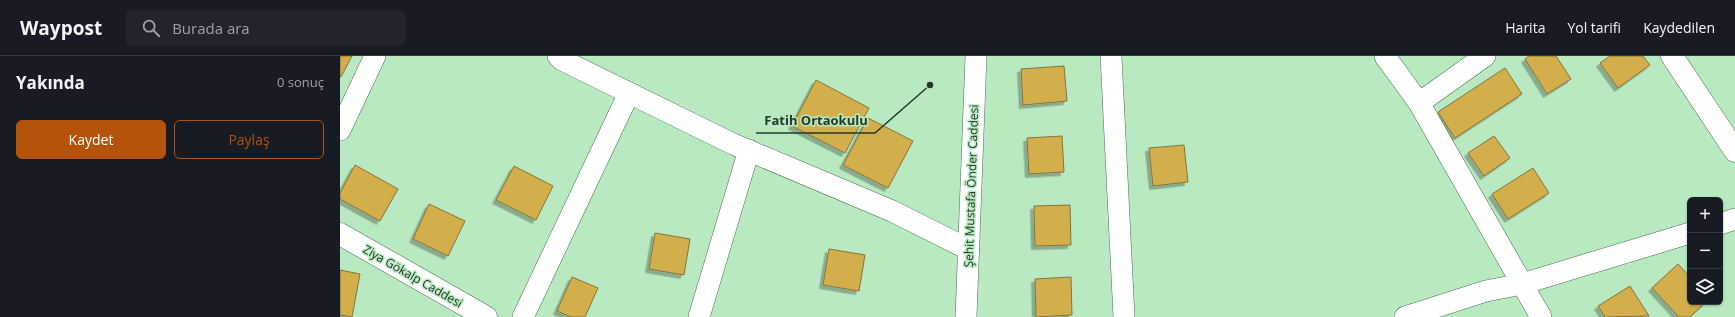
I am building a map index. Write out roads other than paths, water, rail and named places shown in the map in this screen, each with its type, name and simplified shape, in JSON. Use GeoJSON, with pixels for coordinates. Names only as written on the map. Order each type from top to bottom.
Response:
{"type":"FeatureCollection","features":[{"type":"Feature","properties":{"kind":"street"},"geometry":{"type":"LineString","coordinates":[[340,130],[375,56]]}},
{"type":"Feature","properties":{"kind":"street"},"geometry":{"type":"LineString","coordinates":[[558,56],[562,60],[629,93],[749,150],[892,211],[968,249]]}},
{"type":"Feature","properties":{"kind":"street","name":"Şehit Mustafa Önder Caddesi"},"geometry":{"type":"LineString","coordinates":[[966,317],[976,56]]}},
{"type":"Feature","properties":{"kind":"street"},"geometry":{"type":"LineString","coordinates":[[1111,56],[1124,317]]}},
{"type":"Feature","properties":{"kind":"street"},"geometry":{"type":"LineString","coordinates":[[1385,56],[1419,103],[1541,317]]}},
{"type":"Feature","properties":{"kind":"street"},"geometry":{"type":"LineString","coordinates":[[1419,103],[1485,56]]}},
{"type":"Feature","properties":{"kind":"street"},"geometry":{"type":"LineString","coordinates":[[1672,56],[1735,151]]}},
{"type":"Feature","properties":{"kind":"street"},"geometry":{"type":"LineString","coordinates":[[524,317],[629,93]]}},
{"type":"Feature","properties":{"kind":"street"},"geometry":{"type":"LineString","coordinates":[[699,317],[749,150]]}},
{"type":"Feature","properties":{"kind":"street"},"geometry":{"type":"LineString","coordinates":[[1723,223],[1735,219]]}},
{"type":"Feature","properties":{"kind":"street","name":"Ziya Gökalp Caddesi"},"geometry":{"type":"LineString","coordinates":[[340,234],[486,317]]}},
{"type":"Feature","properties":{"kind":"street"},"geometry":{"type":"LineString","coordinates":[[1405,317],[1486,291],[1522,284],[1687,234]]}},
{"type":"Feature","properties":{"kind":"place","name":"Fatih Ortaokulu"},"geometry":{"type":"Point","coordinates":[930,85]}}]}
